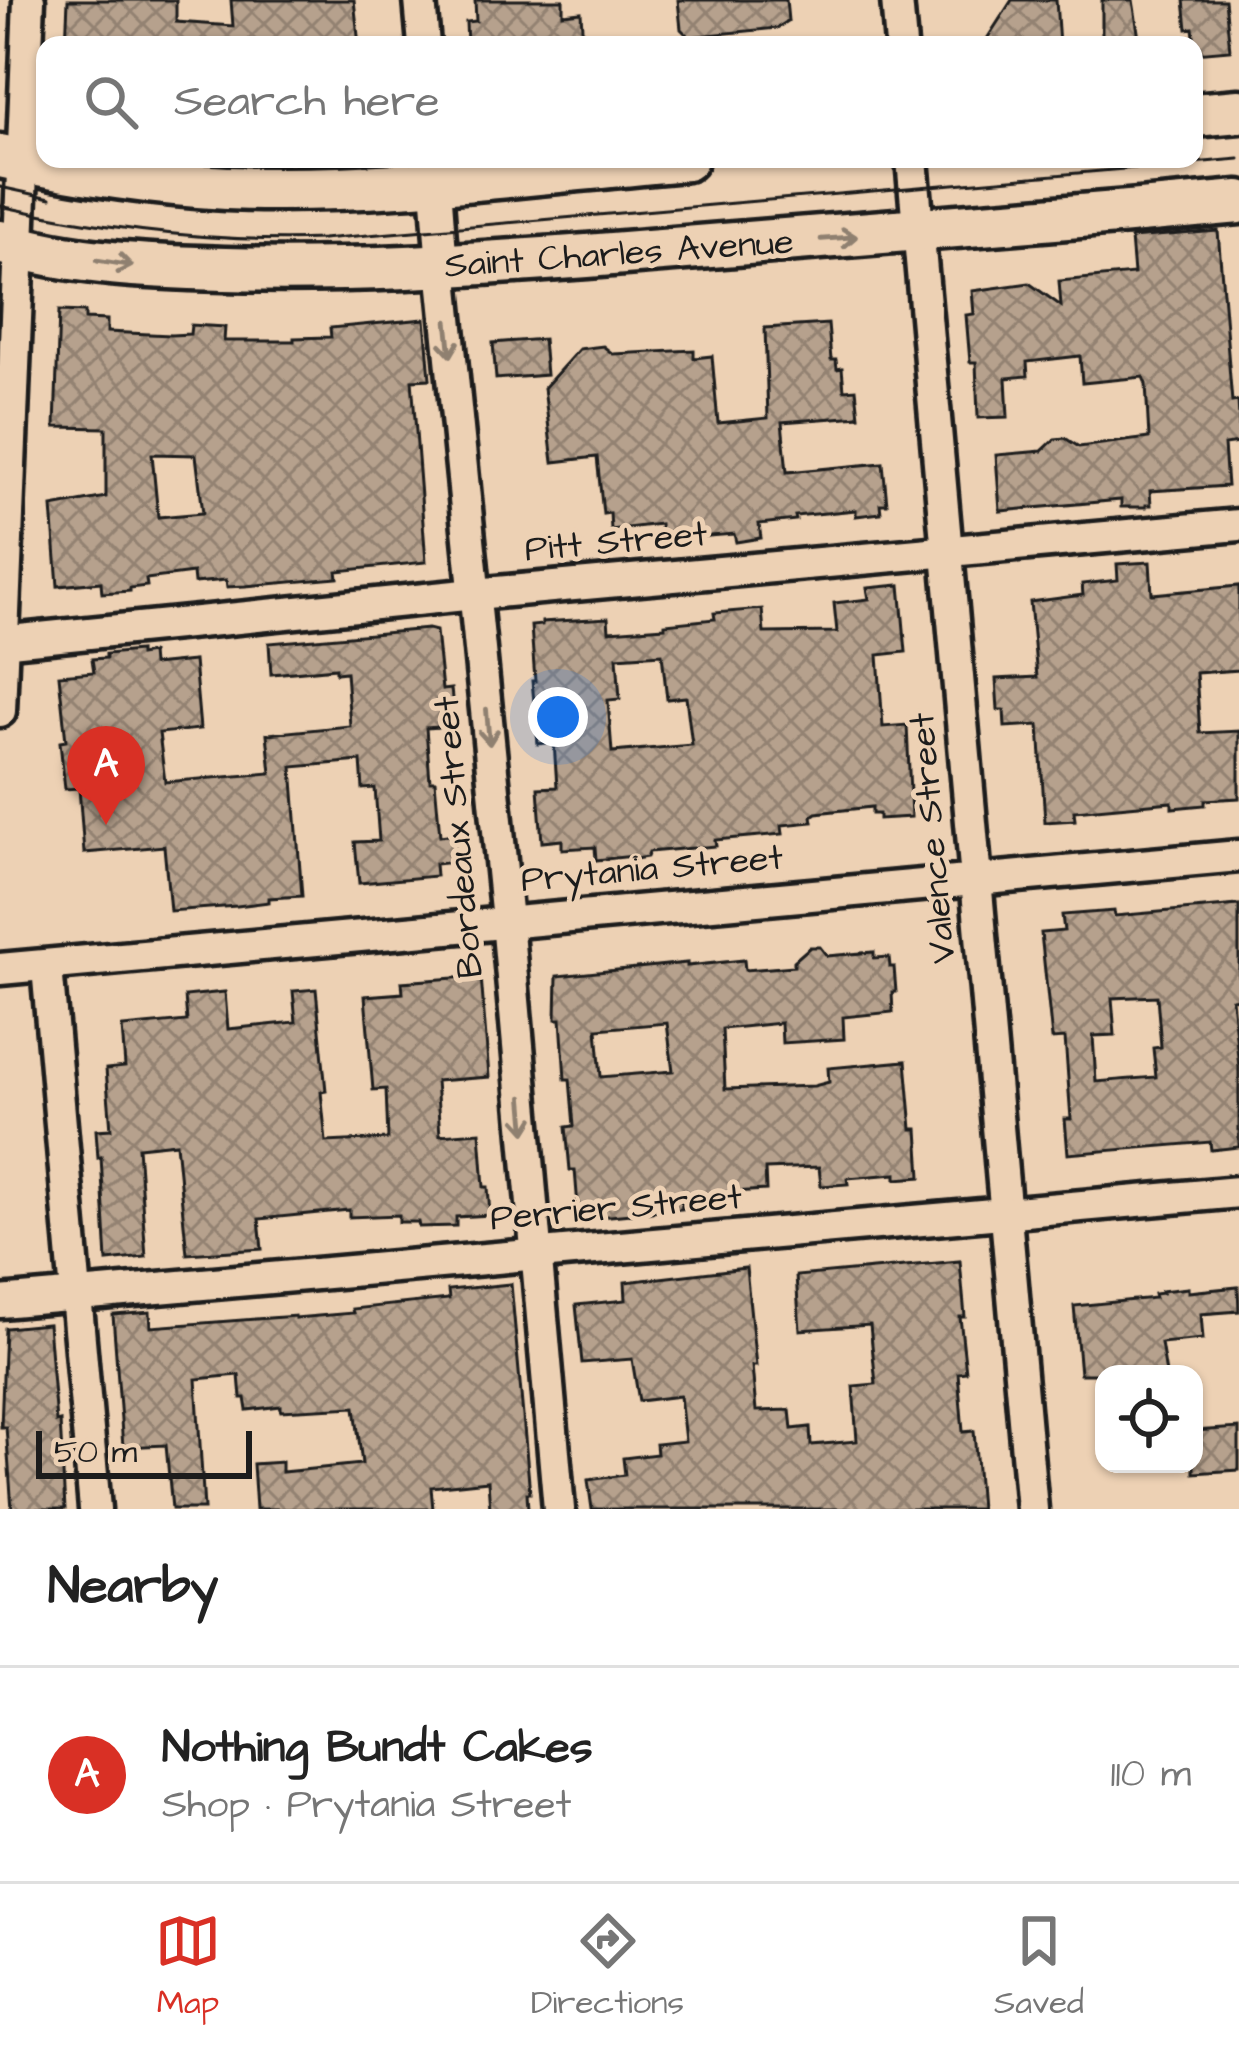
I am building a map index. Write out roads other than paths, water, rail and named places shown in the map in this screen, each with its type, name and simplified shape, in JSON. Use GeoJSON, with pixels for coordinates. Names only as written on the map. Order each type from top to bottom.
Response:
{"type":"FeatureCollection","features":[{"type":"Feature","properties":{"kind":"main road"},"geometry":{"type":"LineString","coordinates":[[1203,114],[1239,111]]}},
{"type":"Feature","properties":{"kind":"main road"},"geometry":{"type":"LineString","coordinates":[[69,168],[226,188],[327,188],[435,170],[481,168]]}},
{"type":"Feature","properties":{"kind":"main road","name":"Saint Charles Avenue"},"geometry":{"type":"LineString","coordinates":[[10,245],[134,266],[321,271],[442,267],[918,232],[1239,202]]}},
{"type":"Feature","properties":{"kind":"street"},"geometry":{"type":"LineString","coordinates":[[0,711],[11,158],[29,0]]}},
{"type":"Feature","properties":{"kind":"street"},"geometry":{"type":"LineString","coordinates":[[420,0],[423,36]]}},
{"type":"Feature","properties":{"kind":"street"},"geometry":{"type":"LineString","coordinates":[[897,0],[900,36]]}},
{"type":"Feature","properties":{"kind":"street","name":"Valence Street"},"geometry":{"type":"LineString","coordinates":[[913,168],[1032,1509]]}},
{"type":"Feature","properties":{"kind":"street","name":"Bordeaux Street"},"geometry":{"type":"LineString","coordinates":[[435,170],[559,1509]]}},
{"type":"Feature","properties":{"kind":"street","name":"Pitt Street"},"geometry":{"type":"LineString","coordinates":[[2,642],[1239,525]]}},
{"type":"Feature","properties":{"kind":"street","name":"Prytania Street"},"geometry":{"type":"LineString","coordinates":[[0,969],[1239,856]]}},
{"type":"Feature","properties":{"kind":"street"},"geometry":{"type":"LineString","coordinates":[[47,967],[95,1509]]}},
{"type":"Feature","properties":{"kind":"street","name":"Perrier Street"},"geometry":{"type":"LineString","coordinates":[[0,1302],[1239,1192]]}},
{"type":"Feature","properties":{"kind":"tram line"},"geometry":{"type":"LineString","coordinates":[[1203,162],[1239,159]]}},
{"type":"Feature","properties":{"kind":"tram line"},"geometry":{"type":"LineString","coordinates":[[0,206],[160,233],[322,239],[1136,168]]}},
{"type":"Feature","properties":{"kind":"tram line"},"geometry":{"type":"LineString","coordinates":[[0,187],[51,198]]}},
{"type":"Feature","properties":{"kind":"place","name":"Nothing Bundt Cakes"},"geometry":{"type":"Point","coordinates":[106,825]}}]}
